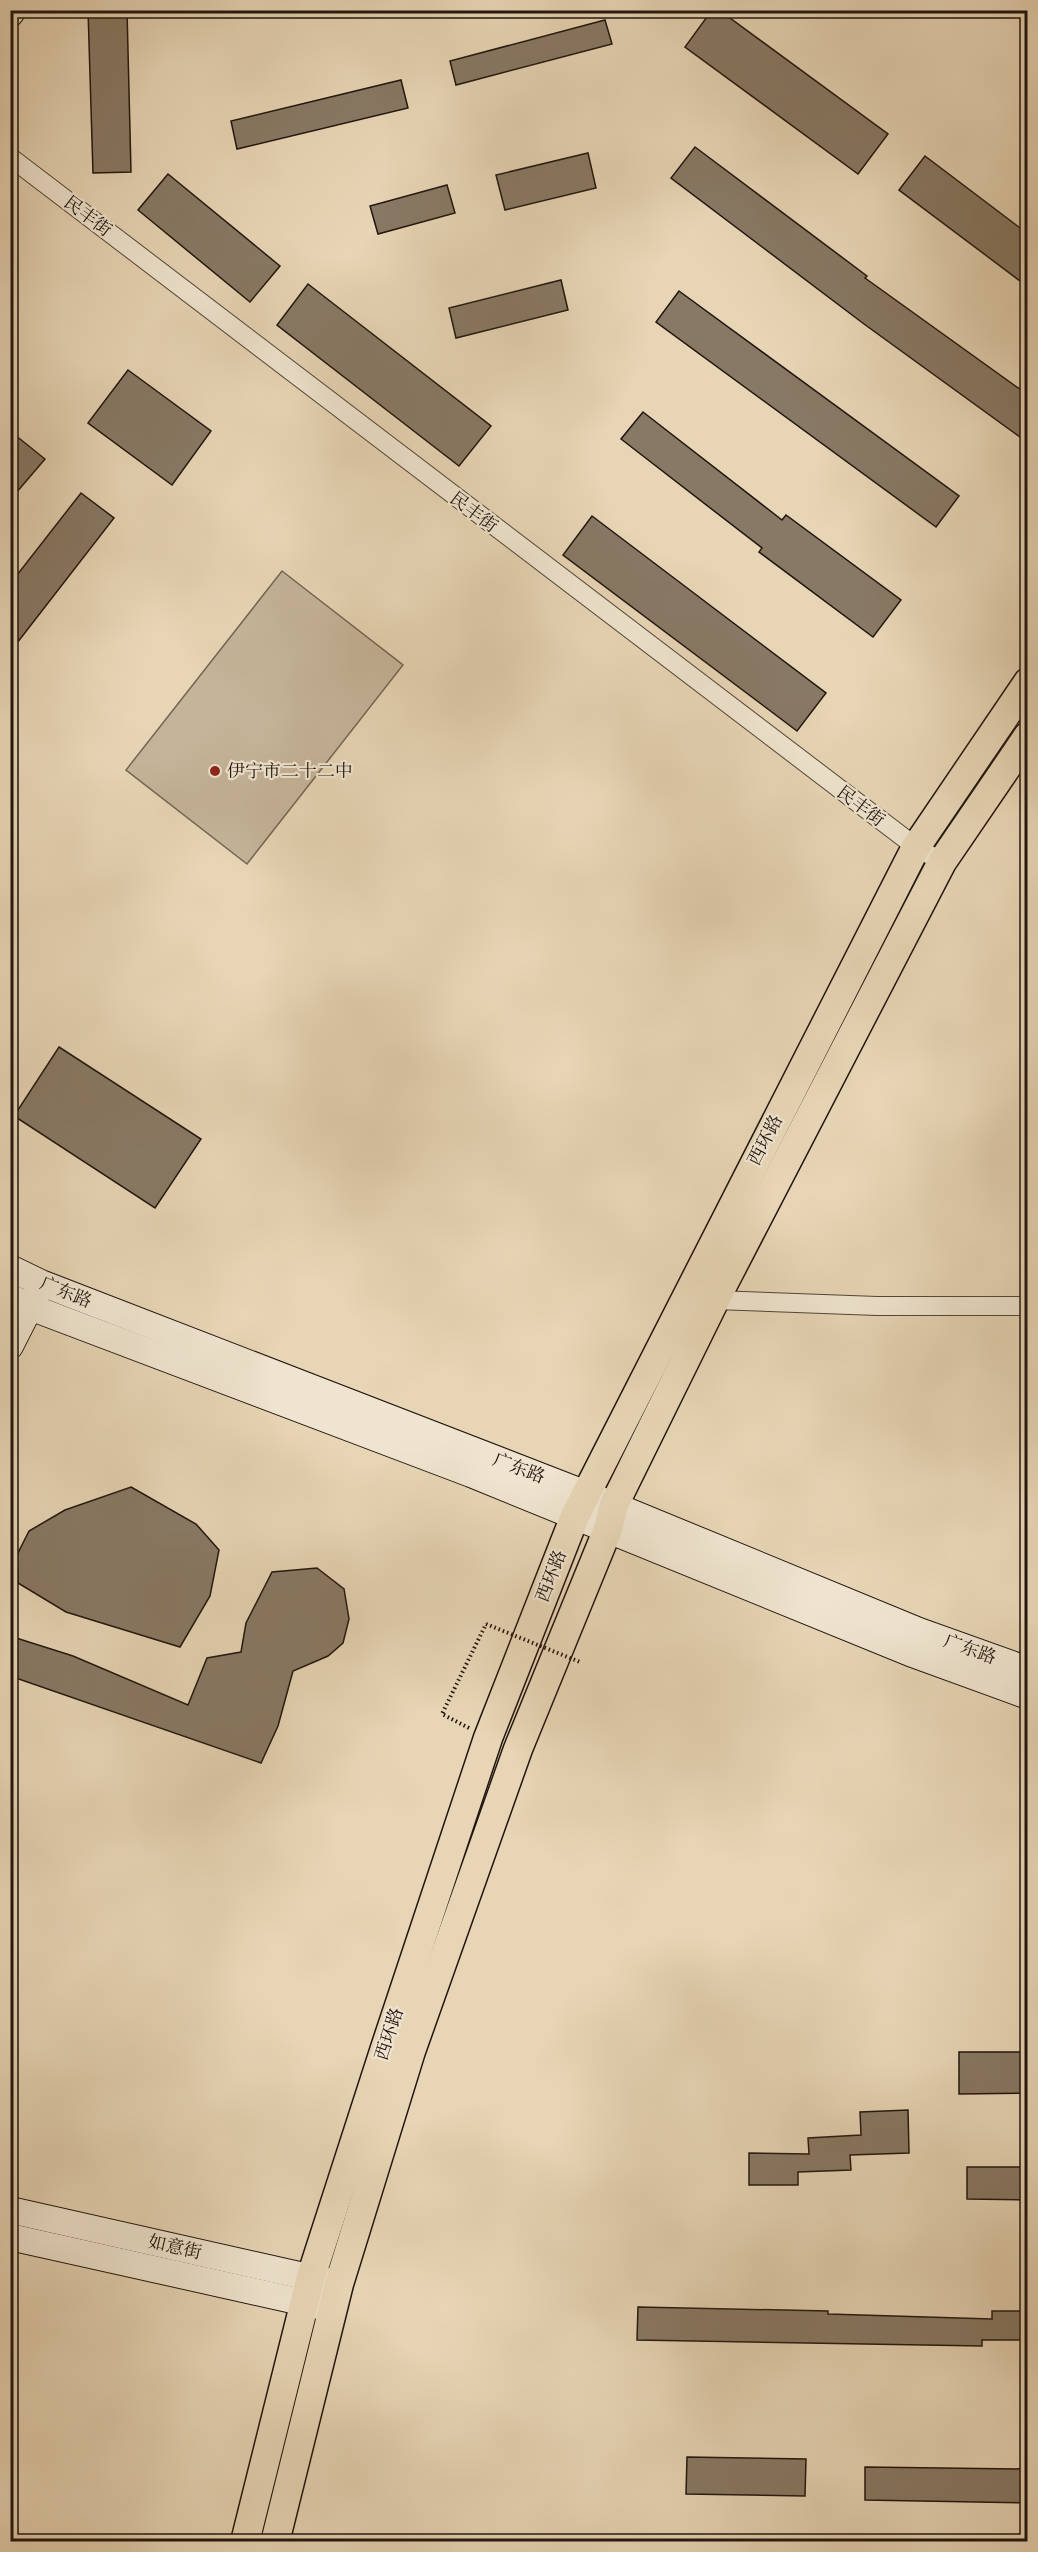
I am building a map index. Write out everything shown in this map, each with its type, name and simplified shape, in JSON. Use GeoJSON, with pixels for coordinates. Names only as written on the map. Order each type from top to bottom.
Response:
{"type":"FeatureCollection","features":[{"type":"Feature","properties":{"kind":"main road","name":"西环路"},"geometry":{"type":"LineString","coordinates":[[245,2541],[308,2289],[385,2048],[488,1738],[580,1504],[915,847],[1028,682]]}},
{"type":"Feature","properties":{"kind":"main road","name":"西环路"},"geometry":{"type":"LineString","coordinates":[[275,2541],[336,2296],[411,2051],[518,1749],[611,1517],[715,1300],[942,862],[1028,736]]}},
{"type":"Feature","properties":{"kind":"street","name":"民丰街"},"geometry":{"type":"LineString","coordinates":[[10,157],[915,847],[942,862]]}},
{"type":"Feature","properties":{"kind":"street","name":"广东路"},"geometry":{"type":"LineString","coordinates":[[10,1268],[41,1283],[611,1517],[910,1653],[1028,1696]]}},
{"type":"Feature","properties":{"kind":"street"},"geometry":{"type":"LineString","coordinates":[[10,1346],[20,1302],[41,1283]]}},
{"type":"Feature","properties":{"kind":"street"},"geometry":{"type":"LineString","coordinates":[[715,1300],[877,1306],[1028,1306]]}},
{"type":"Feature","properties":{"kind":"street","name":"广东路"},"geometry":{"type":"LineString","coordinates":[[20,1302],[471,1474],[580,1504]]}},
{"type":"Feature","properties":{"kind":"street","name":"广东路"},"geometry":{"type":"LineString","coordinates":[[611,1517],[1028,1670]]}},
{"type":"Feature","properties":{"kind":"street","name":"如意街"},"geometry":{"type":"LineString","coordinates":[[10,2210],[336,2296]]}},
{"type":"Feature","properties":{"kind":"street","name":"如意街"},"geometry":{"type":"LineString","coordinates":[[10,2237],[308,2289]]}},
{"type":"Feature","properties":{"kind":"path"},"geometry":{"type":"LineString","coordinates":[[442,1714],[486,1624],[580,1662]]}},
{"type":"Feature","properties":{"kind":"shaded area"},"geometry":{"type":"Polygon","coordinates":[[[282,571],[403,665],[247,864],[126,770],[282,571]]]}},
{"type":"Feature","properties":{"kind":"building"},"geometry":{"type":"Polygon","coordinates":[[[88,10],[127,10],[131,172],[93,173],[88,10]]]}},
{"type":"Feature","properties":{"kind":"building"},"geometry":{"type":"Polygon","coordinates":[[[712,10],[719,10],[888,134],[858,174],[685,47],[712,10]]]}},
{"type":"Feature","properties":{"kind":"building"},"geometry":{"type":"Polygon","coordinates":[[[605,20],[612,44],[456,85],[450,61],[605,20]]]}},
{"type":"Feature","properties":{"kind":"building"},"geometry":{"type":"Polygon","coordinates":[[[401,80],[408,108],[237,149],[231,121],[401,80]]]}},
{"type":"Feature","properties":{"kind":"building"},"geometry":{"type":"Polygon","coordinates":[[[695,147],[867,276],[865,278],[1028,395],[1028,427],[1020,437],[864,324],[671,178],[695,147]]]}},
{"type":"Feature","properties":{"kind":"building"},"geometry":{"type":"Polygon","coordinates":[[[588,153],[596,188],[505,210],[496,175],[588,153]]]}},
{"type":"Feature","properties":{"kind":"building"},"geometry":{"type":"Polygon","coordinates":[[[925,156],[1028,234],[1028,287],[899,190],[925,156]]]}},
{"type":"Feature","properties":{"kind":"building"},"geometry":{"type":"Polygon","coordinates":[[[168,174],[280,266],[250,302],[138,210],[168,174]]]}},
{"type":"Feature","properties":{"kind":"building"},"geometry":{"type":"Polygon","coordinates":[[[447,185],[455,213],[378,234],[370,206],[447,185]]]}},
{"type":"Feature","properties":{"kind":"building"},"geometry":{"type":"Polygon","coordinates":[[[561,280],[568,310],[456,338],[449,308],[561,280]]]}},
{"type":"Feature","properties":{"kind":"building"},"geometry":{"type":"Polygon","coordinates":[[[308,284],[491,426],[459,466],[277,325],[308,284]]]}},
{"type":"Feature","properties":{"kind":"building"},"geometry":{"type":"Polygon","coordinates":[[[679,291],[959,496],[936,527],[656,322],[679,291]]]}},
{"type":"Feature","properties":{"kind":"building"},"geometry":{"type":"Polygon","coordinates":[[[128,370],[211,431],[172,485],[88,423],[128,370]]]}},
{"type":"Feature","properties":{"kind":"building"},"geometry":{"type":"Polygon","coordinates":[[[643,412],[782,520],[786,515],[901,600],[873,637],[759,552],[762,548],[621,439],[643,412]]]}},
{"type":"Feature","properties":{"kind":"building"},"geometry":{"type":"Polygon","coordinates":[[[10,431],[45,459],[10,500],[10,431]]]}},
{"type":"Feature","properties":{"kind":"building"},"geometry":{"type":"Polygon","coordinates":[[[81,493],[114,518],[10,652],[10,584],[81,493]]]}},
{"type":"Feature","properties":{"kind":"building"},"geometry":{"type":"Polygon","coordinates":[[[592,516],[826,693],[797,731],[563,555],[592,516]]]}},
{"type":"Feature","properties":{"kind":"building"},"geometry":{"type":"Polygon","coordinates":[[[59,1047],[201,1139],[155,1208],[14,1116],[59,1047]]]}},
{"type":"Feature","properties":{"kind":"building"},"geometry":{"type":"Polygon","coordinates":[[[131,1487],[196,1524],[219,1550],[210,1596],[180,1647],[66,1612],[18,1583],[17,1555],[29,1531],[65,1510],[131,1487]]]}},
{"type":"Feature","properties":{"kind":"building"},"geometry":{"type":"Polygon","coordinates":[[[317,1568],[344,1589],[349,1619],[343,1643],[328,1656],[293,1671],[278,1726],[261,1763],[10,1676],[10,1636],[73,1656],[188,1705],[207,1658],[241,1652],[246,1623],[272,1572],[317,1568]]]}},
{"type":"Feature","properties":{"kind":"building"},"geometry":{"type":"Polygon","coordinates":[[[959,2052],[1028,2052],[1028,2093],[959,2094],[959,2052]]]}},
{"type":"Feature","properties":{"kind":"building"},"geometry":{"type":"Polygon","coordinates":[[[908,2110],[909,2153],[850,2155],[851,2170],[798,2172],[798,2185],[749,2185],[749,2153],[809,2154],[808,2138],[861,2135],[860,2112],[908,2110]]]}},
{"type":"Feature","properties":{"kind":"building"},"geometry":{"type":"Polygon","coordinates":[[[967,2167],[1028,2167],[1028,2200],[967,2199],[967,2167]]]}},
{"type":"Feature","properties":{"kind":"building"},"geometry":{"type":"Polygon","coordinates":[[[638,2307],[828,2311],[828,2314],[992,2319],[992,2311],[1028,2311],[1028,2340],[982,2340],[982,2346],[637,2340],[638,2307]]]}},
{"type":"Feature","properties":{"kind":"building"},"geometry":{"type":"Polygon","coordinates":[[[687,2457],[806,2459],[805,2496],[686,2494],[687,2457]]]}},
{"type":"Feature","properties":{"kind":"building"},"geometry":{"type":"Polygon","coordinates":[[[865,2467],[1028,2469],[1028,2503],[865,2500],[865,2467]]]}},
{"type":"Feature","properties":{"kind":"place","name":"伊宁市二十二中"},"geometry":{"type":"Point","coordinates":[215,771]}}]}
